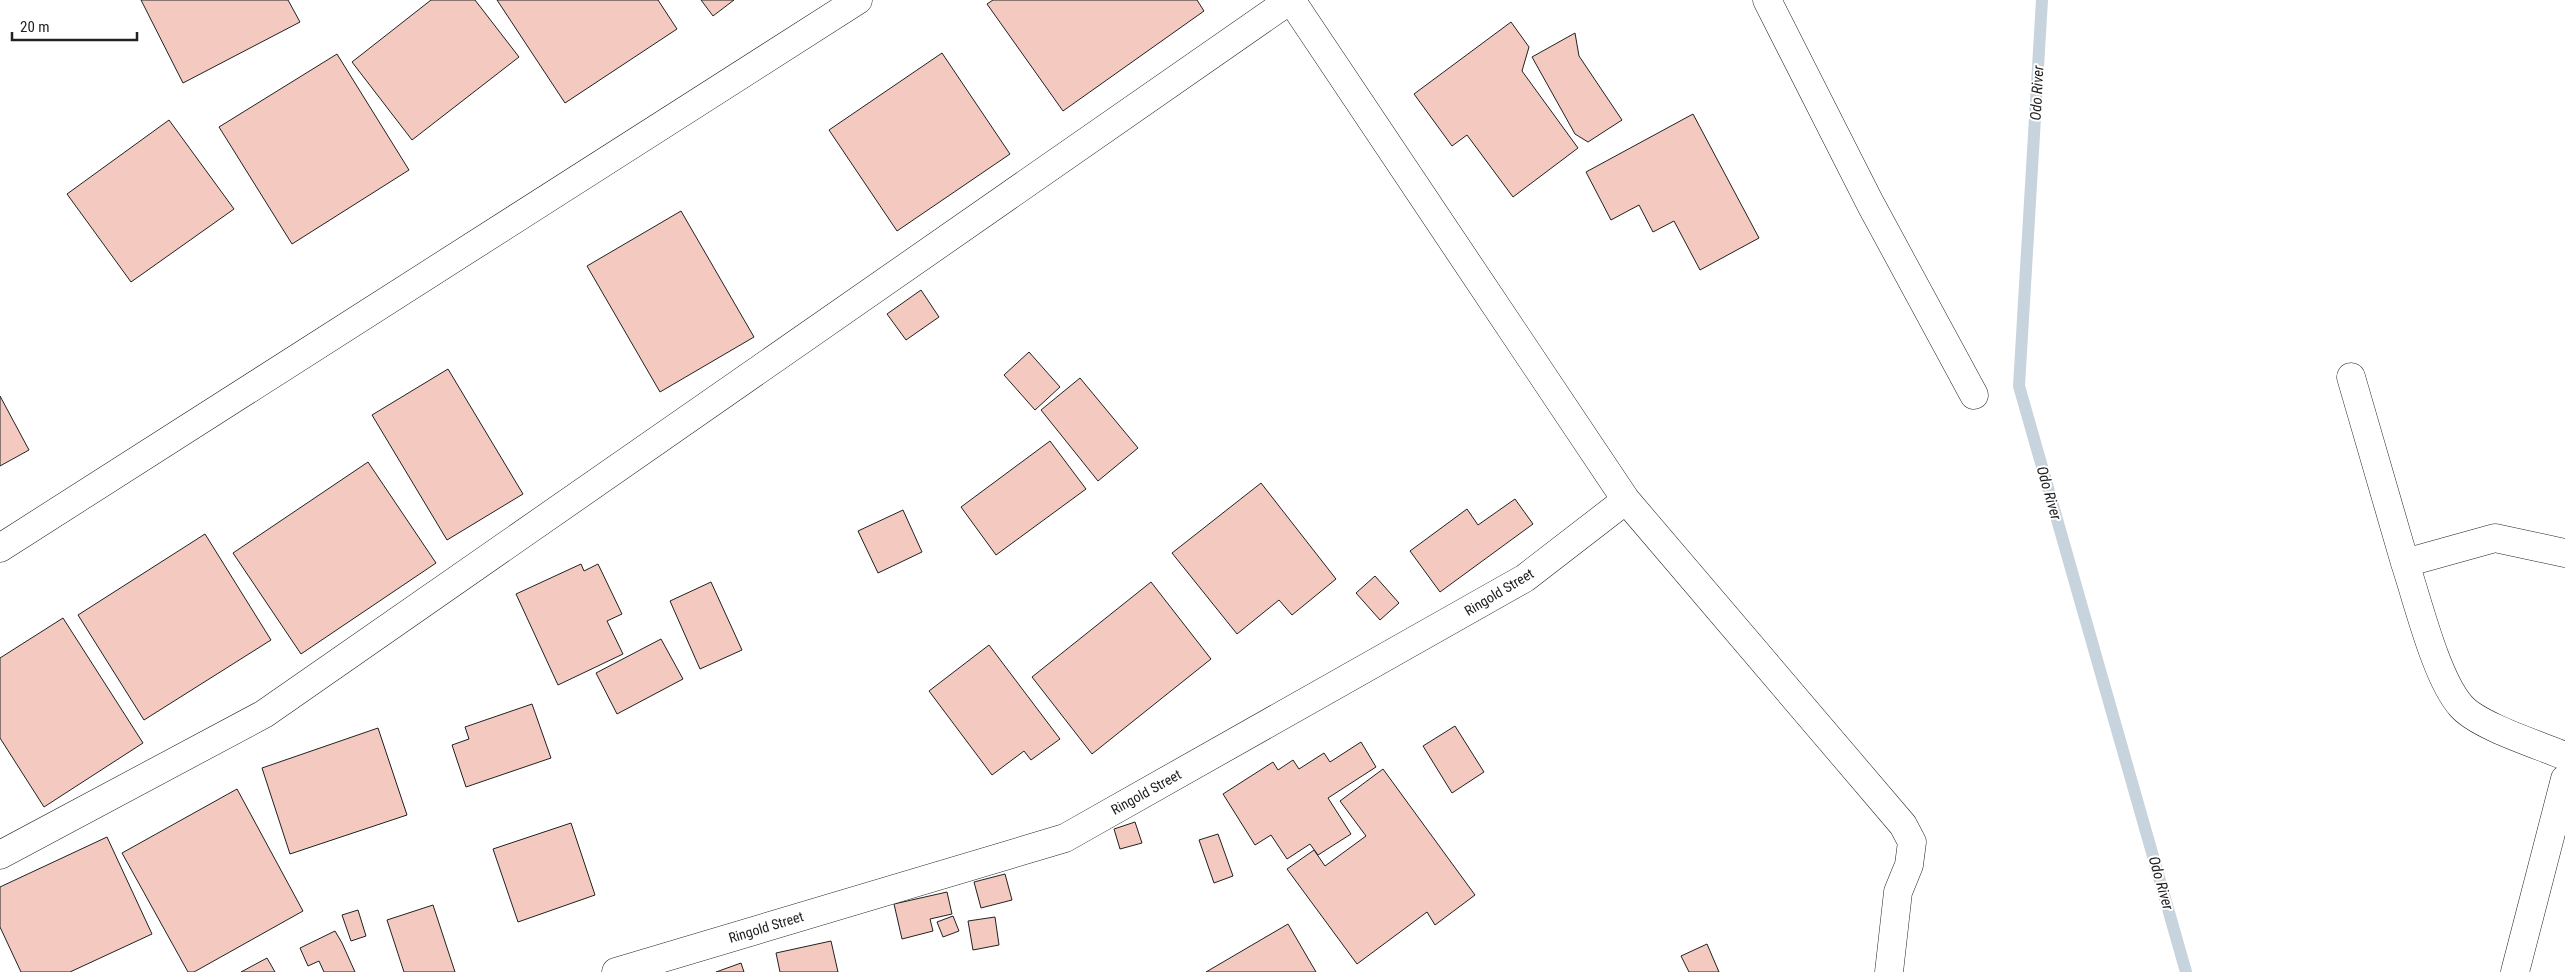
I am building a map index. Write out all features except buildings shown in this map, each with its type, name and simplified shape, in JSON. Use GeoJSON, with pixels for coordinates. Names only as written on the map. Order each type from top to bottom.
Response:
{"type":"FeatureCollection","features":[{"type":"Feature","properties":{"kind":"street"},"geometry":{"type":"LineString","coordinates":[[0,548],[858,0]]}},
{"type":"Feature","properties":{"kind":"street"},"geometry":{"type":"LineString","coordinates":[[0,855],[264,714],[1290,0],[1626,500],[1903,825],[1912,842],[1909,865],[1898,892],[1889,972]]}},
{"type":"Feature","properties":{"kind":"street"},"geometry":{"type":"LineString","coordinates":[[1767,0],[1870,203],[1974,395]]}},
{"type":"Feature","properties":{"kind":"street"},"geometry":{"type":"LineString","coordinates":[[2351,378],[2405,564],[2445,681],[2462,707],[2479,720],[2565,756]]}},
{"type":"Feature","properties":{"kind":"street","name":"Ringold Street"},"geometry":{"type":"LineString","coordinates":[[616,972],[1065,838],[1525,578],[1626,500]]}},
{"type":"Feature","properties":{"kind":"street"},"geometry":{"type":"LineString","coordinates":[[2405,564],[2495,538],[2565,553]]}},
{"type":"Feature","properties":{"kind":"street"},"geometry":{"type":"LineString","coordinates":[[2515,972],[2565,779]]}},
{"type":"Feature","properties":{"kind":"waterway","name":"Odo River"},"geometry":{"type":"LineString","coordinates":[[2042,0],[2019,386],[2186,972]]}}]}
